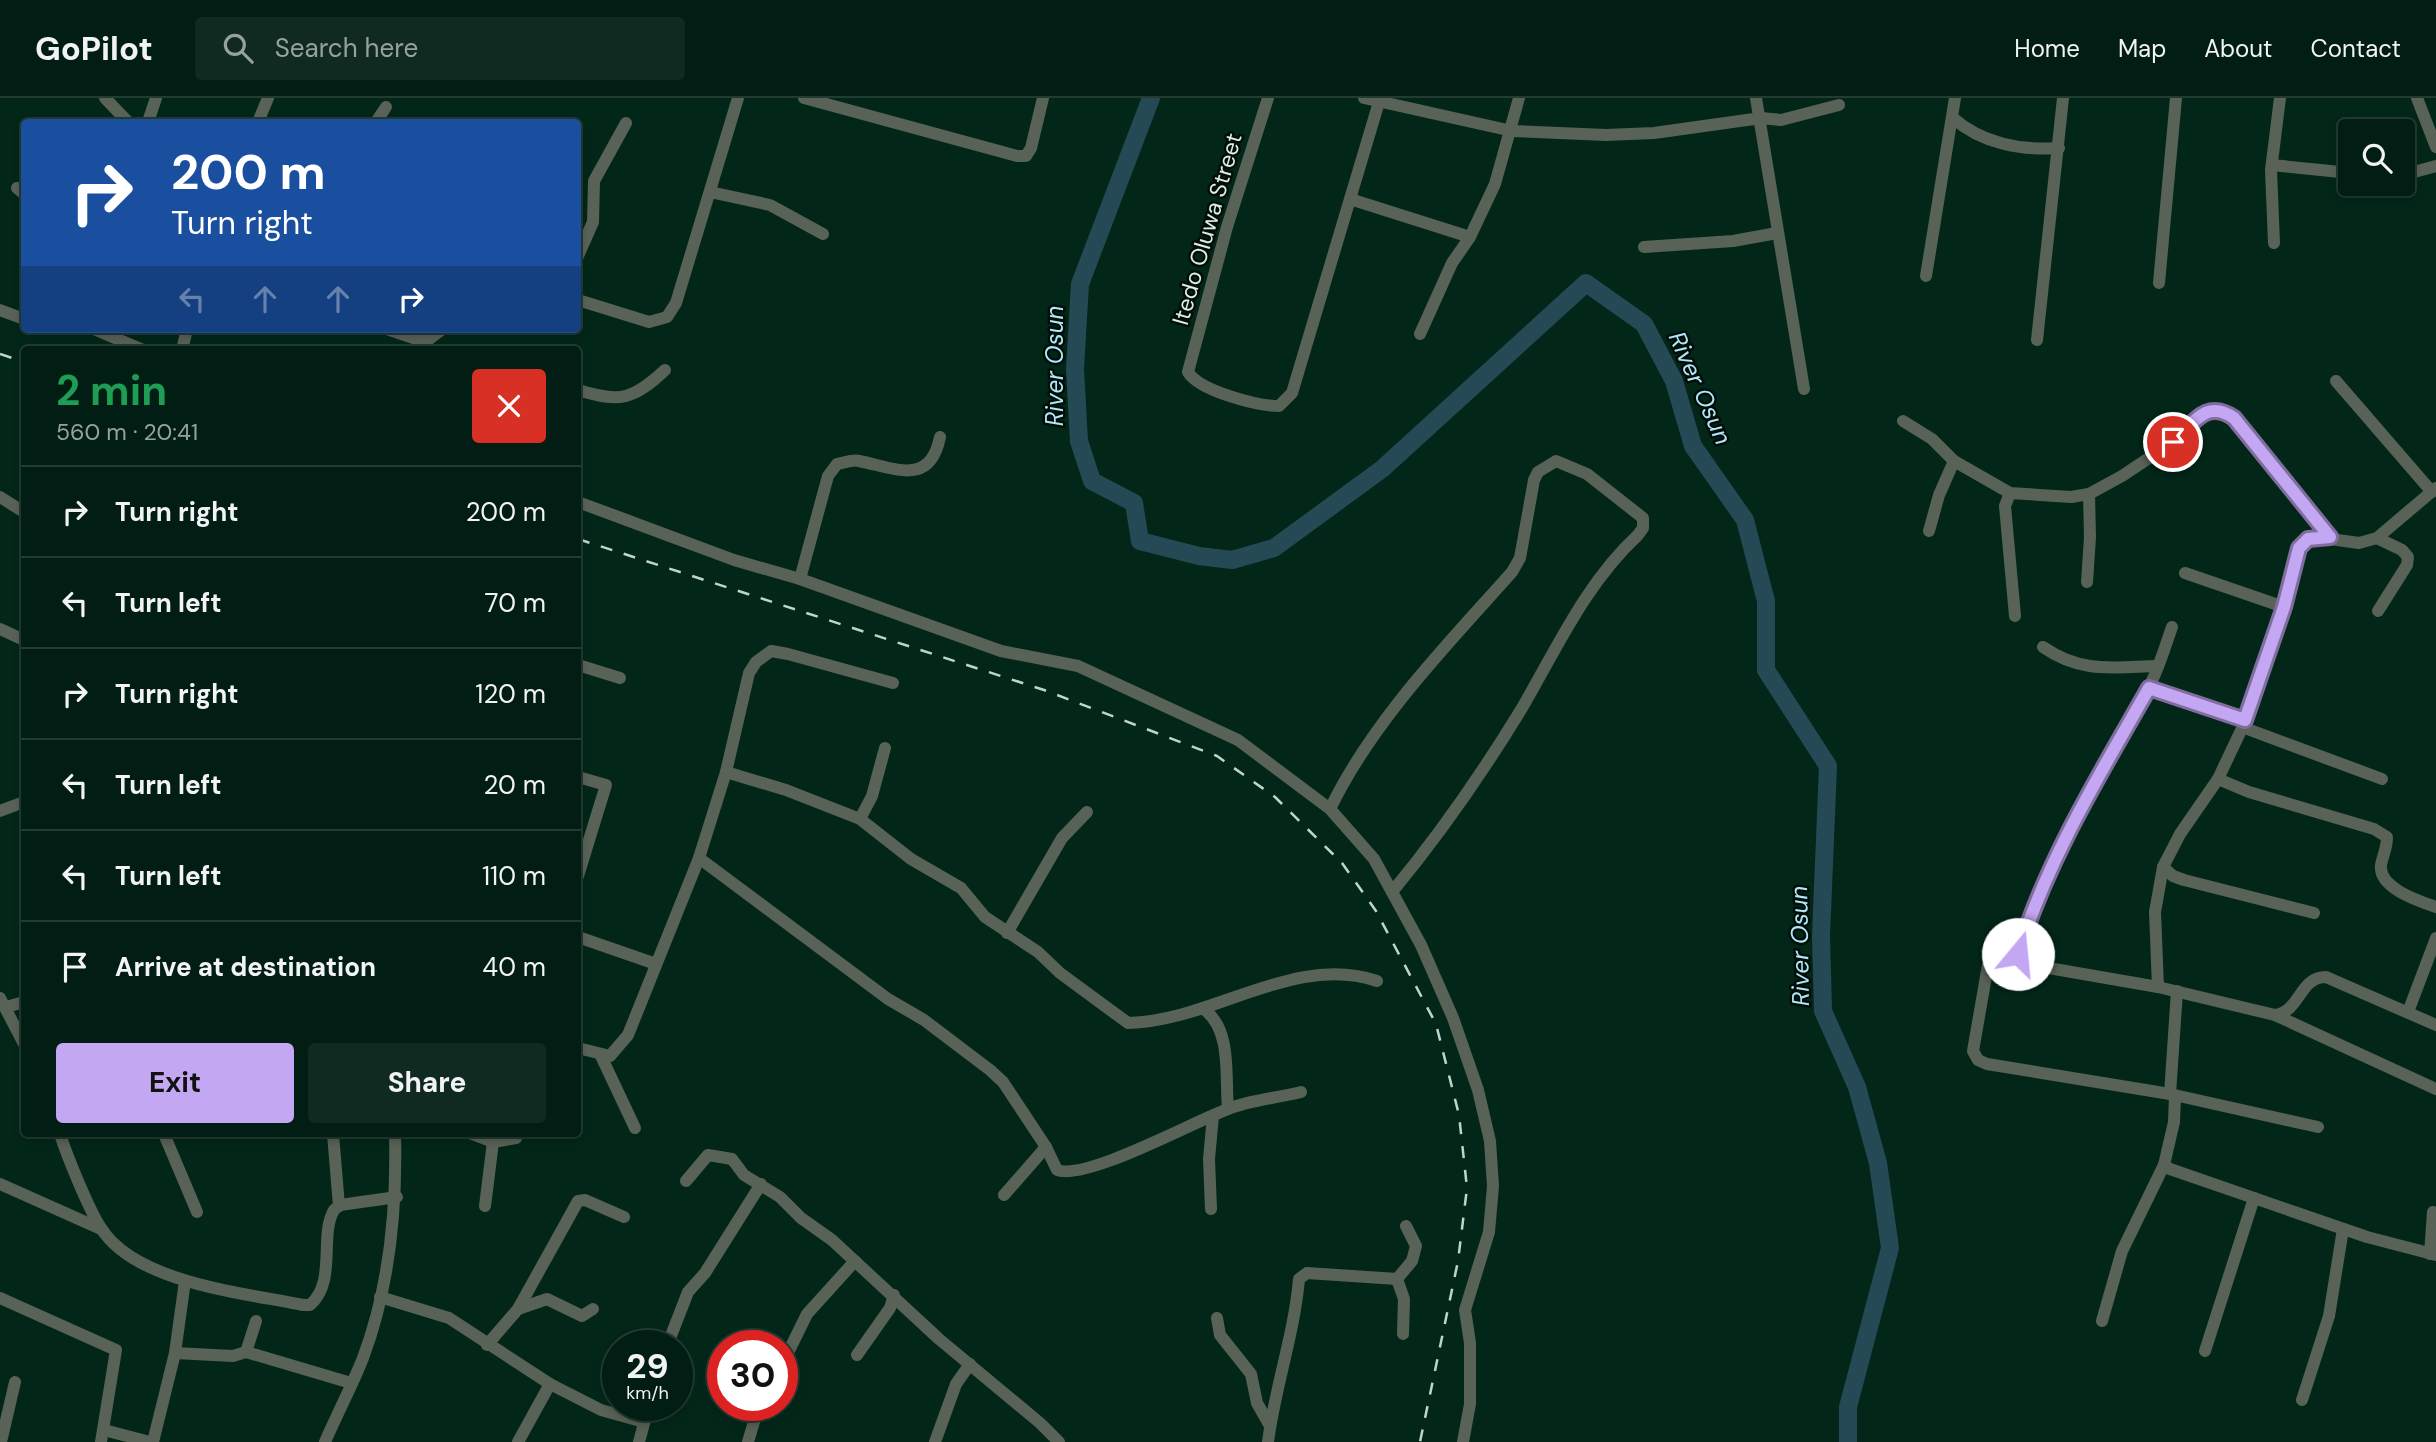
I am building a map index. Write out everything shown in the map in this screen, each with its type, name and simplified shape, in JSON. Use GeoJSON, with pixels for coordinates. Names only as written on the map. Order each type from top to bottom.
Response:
{"type":"FeatureCollection","features":[{"type":"Feature","properties":{"kind":"street"},"geometry":{"type":"LineString","coordinates":[[149,119],[156,98]]}},
{"type":"Feature","properties":{"kind":"street"},"geometry":{"type":"LineString","coordinates":[[259,119],[268,98]]}},
{"type":"Feature","properties":{"kind":"street"},"geometry":{"type":"LineString","coordinates":[[581,301],[649,322],[667,317],[676,303],[738,98]]}},
{"type":"Feature","properties":{"kind":"street"},"geometry":{"type":"LineString","coordinates":[[804,98],[1017,156],[1026,156],[1031,148],[1043,98]]}},
{"type":"Feature","properties":{"kind":"street","name":"Itedo Oluwa Street"},"geometry":{"type":"LineString","coordinates":[[1268,98],[1227,227],[1188,372],[1194,381],[1231,396],[1270,406],[1285,402],[1292,393],[1316,320],[1350,199]]}},
{"type":"Feature","properties":{"kind":"street"},"geometry":{"type":"LineString","coordinates":[[1364,98],[1512,131],[1606,135],[1654,133],[1761,118],[1781,120],[1839,105]]}},
{"type":"Feature","properties":{"kind":"street"},"geometry":{"type":"LineString","coordinates":[[1420,334],[1452,263],[1470,237],[1495,184],[1512,131],[1519,98]]}},
{"type":"Feature","properties":{"kind":"street"},"geometry":{"type":"LineString","coordinates":[[1756,98],[1804,389]]}},
{"type":"Feature","properties":{"kind":"street"},"geometry":{"type":"LineString","coordinates":[[1926,275],[1955,98]]}},
{"type":"Feature","properties":{"kind":"street"},"geometry":{"type":"LineString","coordinates":[[2037,340],[2063,98]]}},
{"type":"Feature","properties":{"kind":"street"},"geometry":{"type":"LineString","coordinates":[[2159,283],[2176,98]]}},
{"type":"Feature","properties":{"kind":"street"},"geometry":{"type":"LineString","coordinates":[[2274,243],[2272,165],[2280,98]]}},
{"type":"Feature","properties":{"kind":"street"},"geometry":{"type":"LineString","coordinates":[[2417,98],[2436,147]]}},
{"type":"Feature","properties":{"kind":"street"},"geometry":{"type":"LineString","coordinates":[[102,99],[125,119]]}},
{"type":"Feature","properties":{"kind":"street"},"geometry":{"type":"LineString","coordinates":[[1379,102],[1350,199],[1470,237]]}},
{"type":"Feature","properties":{"kind":"street"},"geometry":{"type":"LineString","coordinates":[[378,119],[386,107]]}},
{"type":"Feature","properties":{"kind":"street"},"geometry":{"type":"LineString","coordinates":[[1953,118],[1968,131],[1993,142],[2042,149],[2059,148]]}},
{"type":"Feature","properties":{"kind":"street"},"geometry":{"type":"LineString","coordinates":[[581,249],[593,222],[594,181],[626,123]]}},
{"type":"Feature","properties":{"kind":"street"},"geometry":{"type":"LineString","coordinates":[[2272,165],[2338,172]]}},
{"type":"Feature","properties":{"kind":"street"},"geometry":{"type":"LineString","coordinates":[[2415,171],[2436,166]]}},
{"type":"Feature","properties":{"kind":"street"},"geometry":{"type":"LineString","coordinates":[[710,192],[770,205],[823,234]]}},
{"type":"Feature","properties":{"kind":"street"},"geometry":{"type":"LineString","coordinates":[[1644,247],[1733,241],[1777,233]]}},
{"type":"Feature","properties":{"kind":"street"},"geometry":{"type":"LineString","coordinates":[[0,310],[21,317]]}},
{"type":"Feature","properties":{"kind":"street"},"geometry":{"type":"LineString","coordinates":[[104,333],[134,346]]}},
{"type":"Feature","properties":{"kind":"street"},"geometry":{"type":"LineString","coordinates":[[396,333],[427,346],[439,333]]}},
{"type":"Feature","properties":{"kind":"street"},"geometry":{"type":"LineString","coordinates":[[581,391],[616,400],[628,397],[649,385],[665,370]]}},
{"type":"Feature","properties":{"kind":"street"},"geometry":{"type":"LineString","coordinates":[[2158,987],[2155,912],[2163,867],[2180,834],[2218,779],[2244,724],[2284,607],[2299,548],[2308,539],[2330,537],[2358,543],[2376,538],[2434,490],[2336,381]]}},
{"type":"Feature","properties":{"kind":"street"},"geometry":{"type":"LineString","coordinates":[[1903,421],[1932,439],[1954,461],[2010,493],[2071,497],[2089,494],[2173,442],[2205,411],[2216,409],[2234,418],[2330,537]]}},
{"type":"Feature","properties":{"kind":"street"},"geometry":{"type":"LineString","coordinates":[[800,579],[811,548],[818,506],[828,476],[837,464],[857,460],[892,471],[923,467],[936,454],[940,437]]}},
{"type":"Feature","properties":{"kind":"street"},"geometry":{"type":"LineString","coordinates":[[1330,809],[1345,778],[1402,699],[1512,572],[1520,558],[1534,480],[1538,472],[1556,461],[1587,474],[1643,518],[1643,528],[1639,535],[1598,578],[1489,760],[1427,850],[1392,892]]}},
{"type":"Feature","properties":{"kind":"street"},"geometry":{"type":"LineString","coordinates":[[1929,531],[1939,495],[1954,461]]}},
{"type":"Feature","properties":{"kind":"street"},"geometry":{"type":"LineString","coordinates":[[2010,493],[2006,506],[2015,616]]}},
{"type":"Feature","properties":{"kind":"street"},"geometry":{"type":"LineString","coordinates":[[2087,582],[2089,494]]}},
{"type":"Feature","properties":{"kind":"street"},"geometry":{"type":"LineString","coordinates":[[0,497],[21,510]]}},
{"type":"Feature","properties":{"kind":"street"},"geometry":{"type":"LineString","coordinates":[[581,503],[734,560],[800,579],[1001,651],[1078,666],[1135,690],[1238,740],[1330,809],[1374,859],[1421,945],[1453,1018],[1478,1090],[1490,1141],[1493,1186],[1489,1231],[1465,1310],[1470,1343],[1471,1404],[1463,1442]]}},
{"type":"Feature","properties":{"kind":"street"},"geometry":{"type":"LineString","coordinates":[[2376,538],[2402,550],[2408,557],[2407,565],[2378,611]]}},
{"type":"Feature","properties":{"kind":"street"},"geometry":{"type":"LineString","coordinates":[[2185,573],[2284,607]]}},
{"type":"Feature","properties":{"kind":"street"},"geometry":{"type":"LineString","coordinates":[[2172,627],[2149,688],[2080,809],[2029,920],[2018,954],[2020,960],[2025,964],[2060,971],[2178,991],[2275,1016],[2436,1089]]}},
{"type":"Feature","properties":{"kind":"street"},"geometry":{"type":"LineString","coordinates":[[0,629],[21,639]]}},
{"type":"Feature","properties":{"kind":"street"},"geometry":{"type":"LineString","coordinates":[[2043,647],[2063,660],[2089,668],[2158,666]]}},
{"type":"Feature","properties":{"kind":"street"},"geometry":{"type":"LineString","coordinates":[[581,1049],[610,1056],[628,1035],[699,858],[726,772],[749,673],[756,662],[771,651],[893,682]]}},
{"type":"Feature","properties":{"kind":"street"},"geometry":{"type":"LineString","coordinates":[[581,666],[620,678]]}},
{"type":"Feature","properties":{"kind":"street"},"geometry":{"type":"LineString","coordinates":[[2149,688],[2382,779]]}},
{"type":"Feature","properties":{"kind":"street"},"geometry":{"type":"LineString","coordinates":[[860,820],[872,796],[885,748]]}},
{"type":"Feature","properties":{"kind":"street"},"geometry":{"type":"LineString","coordinates":[[726,772],[786,790],[860,820],[911,859],[961,888],[985,917],[1038,951],[1060,973],[1128,1023],[1205,1010],[1288,980],[1315,974],[1354,973],[1377,981]]}},
{"type":"Feature","properties":{"kind":"street"},"geometry":{"type":"LineString","coordinates":[[581,777],[606,785],[581,866]]}},
{"type":"Feature","properties":{"kind":"street"},"geometry":{"type":"LineString","coordinates":[[2218,779],[2249,792],[2374,830],[2387,838],[2381,867],[2384,877],[2403,892],[2436,907]]}},
{"type":"Feature","properties":{"kind":"street"},"geometry":{"type":"LineString","coordinates":[[0,811],[21,803]]}},
{"type":"Feature","properties":{"kind":"street"},"geometry":{"type":"LineString","coordinates":[[1007,933],[1062,838],[1087,813]]}},
{"type":"Feature","properties":{"kind":"street"},"geometry":{"type":"LineString","coordinates":[[699,858],[888,999],[924,1020],[990,1070],[1003,1082],[1046,1147],[1057,1170],[1071,1173],[1228,1109],[1301,1092]]}},
{"type":"Feature","properties":{"kind":"street"},"geometry":{"type":"LineString","coordinates":[[2163,867],[2173,876],[2184,880],[2314,913]]}},
{"type":"Feature","properties":{"kind":"street"},"geometry":{"type":"LineString","coordinates":[[581,938],[656,964]]}},
{"type":"Feature","properties":{"kind":"street"},"geometry":{"type":"LineString","coordinates":[[2407,1012],[2436,938]]}},
{"type":"Feature","properties":{"kind":"street"},"geometry":{"type":"LineString","coordinates":[[2020,960],[1998,960],[1989,965],[1973,1051],[1978,1060],[1987,1064],[2173,1095],[2318,1127]]}},
{"type":"Feature","properties":{"kind":"street"},"geometry":{"type":"LineString","coordinates":[[2275,1016],[2288,1012],[2308,982],[2315,977],[2326,977],[2436,1025]]}},
{"type":"Feature","properties":{"kind":"street"},"geometry":{"type":"LineString","coordinates":[[2102,1321],[2122,1251],[2164,1165],[2174,1122],[2178,991]]}},
{"type":"Feature","properties":{"kind":"street"},"geometry":{"type":"LineString","coordinates":[[21,1002],[3,1003],[21,1038]]}},
{"type":"Feature","properties":{"kind":"street"},"geometry":{"type":"LineString","coordinates":[[1205,1010],[1215,1018],[1222,1032],[1228,1109]]}},
{"type":"Feature","properties":{"kind":"street"},"geometry":{"type":"LineString","coordinates":[[601,1056],[635,1128]]}},
{"type":"Feature","properties":{"kind":"street"},"geometry":{"type":"LineString","coordinates":[[1211,1209],[1209,1159],[1213,1116]]}},
{"type":"Feature","properties":{"kind":"street"},"geometry":{"type":"LineString","coordinates":[[61,1137],[101,1229]]}},
{"type":"Feature","properties":{"kind":"street"},"geometry":{"type":"LineString","coordinates":[[165,1137],[197,1212]]}},
{"type":"Feature","properties":{"kind":"street"},"geometry":{"type":"LineString","coordinates":[[333,1137],[339,1206]]}},
{"type":"Feature","properties":{"kind":"street"},"geometry":{"type":"LineString","coordinates":[[325,1442],[363,1358],[380,1297],[397,1197],[395,1137]]}},
{"type":"Feature","properties":{"kind":"street"},"geometry":{"type":"LineString","coordinates":[[480,1137],[493,1142],[516,1138]]}},
{"type":"Feature","properties":{"kind":"street"},"geometry":{"type":"LineString","coordinates":[[485,1206],[493,1142]]}},
{"type":"Feature","properties":{"kind":"street"},"geometry":{"type":"LineString","coordinates":[[1004,1195],[1046,1147]]}},
{"type":"Feature","properties":{"kind":"street"},"geometry":{"type":"LineString","coordinates":[[685,1181],[699,1162],[708,1155],[716,1154],[732,1159],[744,1175],[761,1184],[855,1261],[939,1339],[1059,1442]]}},
{"type":"Feature","properties":{"kind":"street"},"geometry":{"type":"LineString","coordinates":[[2164,1165],[2343,1229],[2433,1255],[2433,1212]]}},
{"type":"Feature","properties":{"kind":"street"},"geometry":{"type":"LineString","coordinates":[[0,1184],[101,1229],[144,1266],[186,1281],[310,1306],[316,1301],[323,1281],[331,1215],[339,1206],[397,1197]]}},
{"type":"Feature","properties":{"kind":"street"},"geometry":{"type":"LineString","coordinates":[[673,1330],[688,1292],[705,1273],[761,1184]]}},
{"type":"Feature","properties":{"kind":"street"},"geometry":{"type":"LineString","coordinates":[[2205,1351],[2253,1198]]}},
{"type":"Feature","properties":{"kind":"street"},"geometry":{"type":"LineString","coordinates":[[487,1345],[518,1309],[578,1200],[585,1200],[624,1217]]}},
{"type":"Feature","properties":{"kind":"street"},"geometry":{"type":"LineString","coordinates":[[1397,1279],[1412,1261],[1416,1245],[1406,1226]]}},
{"type":"Feature","properties":{"kind":"street"},"geometry":{"type":"LineString","coordinates":[[2302,1401],[2329,1316],[2343,1229]]}},
{"type":"Feature","properties":{"kind":"street"},"geometry":{"type":"LineString","coordinates":[[798,1336],[807,1314],[855,1261]]}},
{"type":"Feature","properties":{"kind":"street"},"geometry":{"type":"LineString","coordinates":[[1268,1442],[1281,1370],[1295,1323],[1302,1275],[1397,1279]]}},
{"type":"Feature","properties":{"kind":"street"},"geometry":{"type":"LineString","coordinates":[[1397,1279],[1404,1299],[1403,1334]]}},
{"type":"Feature","properties":{"kind":"street"},"geometry":{"type":"LineString","coordinates":[[0,1298],[116,1350],[102,1436],[151,1442],[175,1353],[186,1281]]}},
{"type":"Feature","properties":{"kind":"street"},"geometry":{"type":"LineString","coordinates":[[857,1355],[890,1308],[894,1296]]}},
{"type":"Feature","properties":{"kind":"street"},"geometry":{"type":"LineString","coordinates":[[380,1297],[449,1318],[550,1384],[601,1410],[644,1422],[639,1442]]}},
{"type":"Feature","properties":{"kind":"street"},"geometry":{"type":"LineString","coordinates":[[518,1309],[547,1298],[582,1316],[593,1309]]}},
{"type":"Feature","properties":{"kind":"street"},"geometry":{"type":"LineString","coordinates":[[1217,1318],[1220,1335],[1251,1374],[1257,1404],[1270,1426]]}},
{"type":"Feature","properties":{"kind":"street"},"geometry":{"type":"LineString","coordinates":[[246,1352],[256,1321]]}},
{"type":"Feature","properties":{"kind":"street"},"geometry":{"type":"LineString","coordinates":[[175,1353],[233,1356],[246,1352],[351,1382]]}},
{"type":"Feature","properties":{"kind":"street"},"geometry":{"type":"LineString","coordinates":[[935,1442],[953,1391],[970,1364]]}},
{"type":"Feature","properties":{"kind":"street"},"geometry":{"type":"LineString","coordinates":[[1,1442],[15,1382]]}},
{"type":"Feature","properties":{"kind":"street"},"geometry":{"type":"LineString","coordinates":[[518,1442],[550,1384]]}},
{"type":"Feature","properties":{"kind":"street"},"geometry":{"type":"LineString","coordinates":[[748,1442],[754,1421]]}},
{"type":"Feature","properties":{"kind":"waterway","name":"River Osun"},"geometry":{"type":"LineString","coordinates":[[1151,98],[1080,284],[1075,369],[1079,441],[1092,481],[1134,503],[1140,541],[1199,556],[1232,560],[1274,548],[1382,469],[1586,283],[1644,324],[1674,381],[1693,446],[1745,520],[1766,601],[1766,670],[1828,766],[1821,936],[1823,1011],[1857,1087],[1878,1163],[1890,1248],[1848,1407],[1848,1442]]}},
{"type":"Feature","properties":{"kind":"railway"},"geometry":{"type":"LineString","coordinates":[[0,354],[21,361]]}},
{"type":"Feature","properties":{"kind":"railway"},"geometry":{"type":"LineString","coordinates":[[581,540],[1044,690],[1217,756],[1275,797],[1342,863],[1376,911],[1436,1024],[1459,1115],[1467,1188],[1458,1261],[1420,1442]]}},
{"type":"Feature","properties":{"kind":"route"},"geometry":{"type":"LineString","coordinates":[[2018,954],[2029,920],[2080,809],[2149,688],[2245,720],[2253,705],[2284,607],[2299,548],[2308,539],[2330,537],[2234,418],[2226,412],[2216,409],[2205,411],[2173,442]]}}]}
